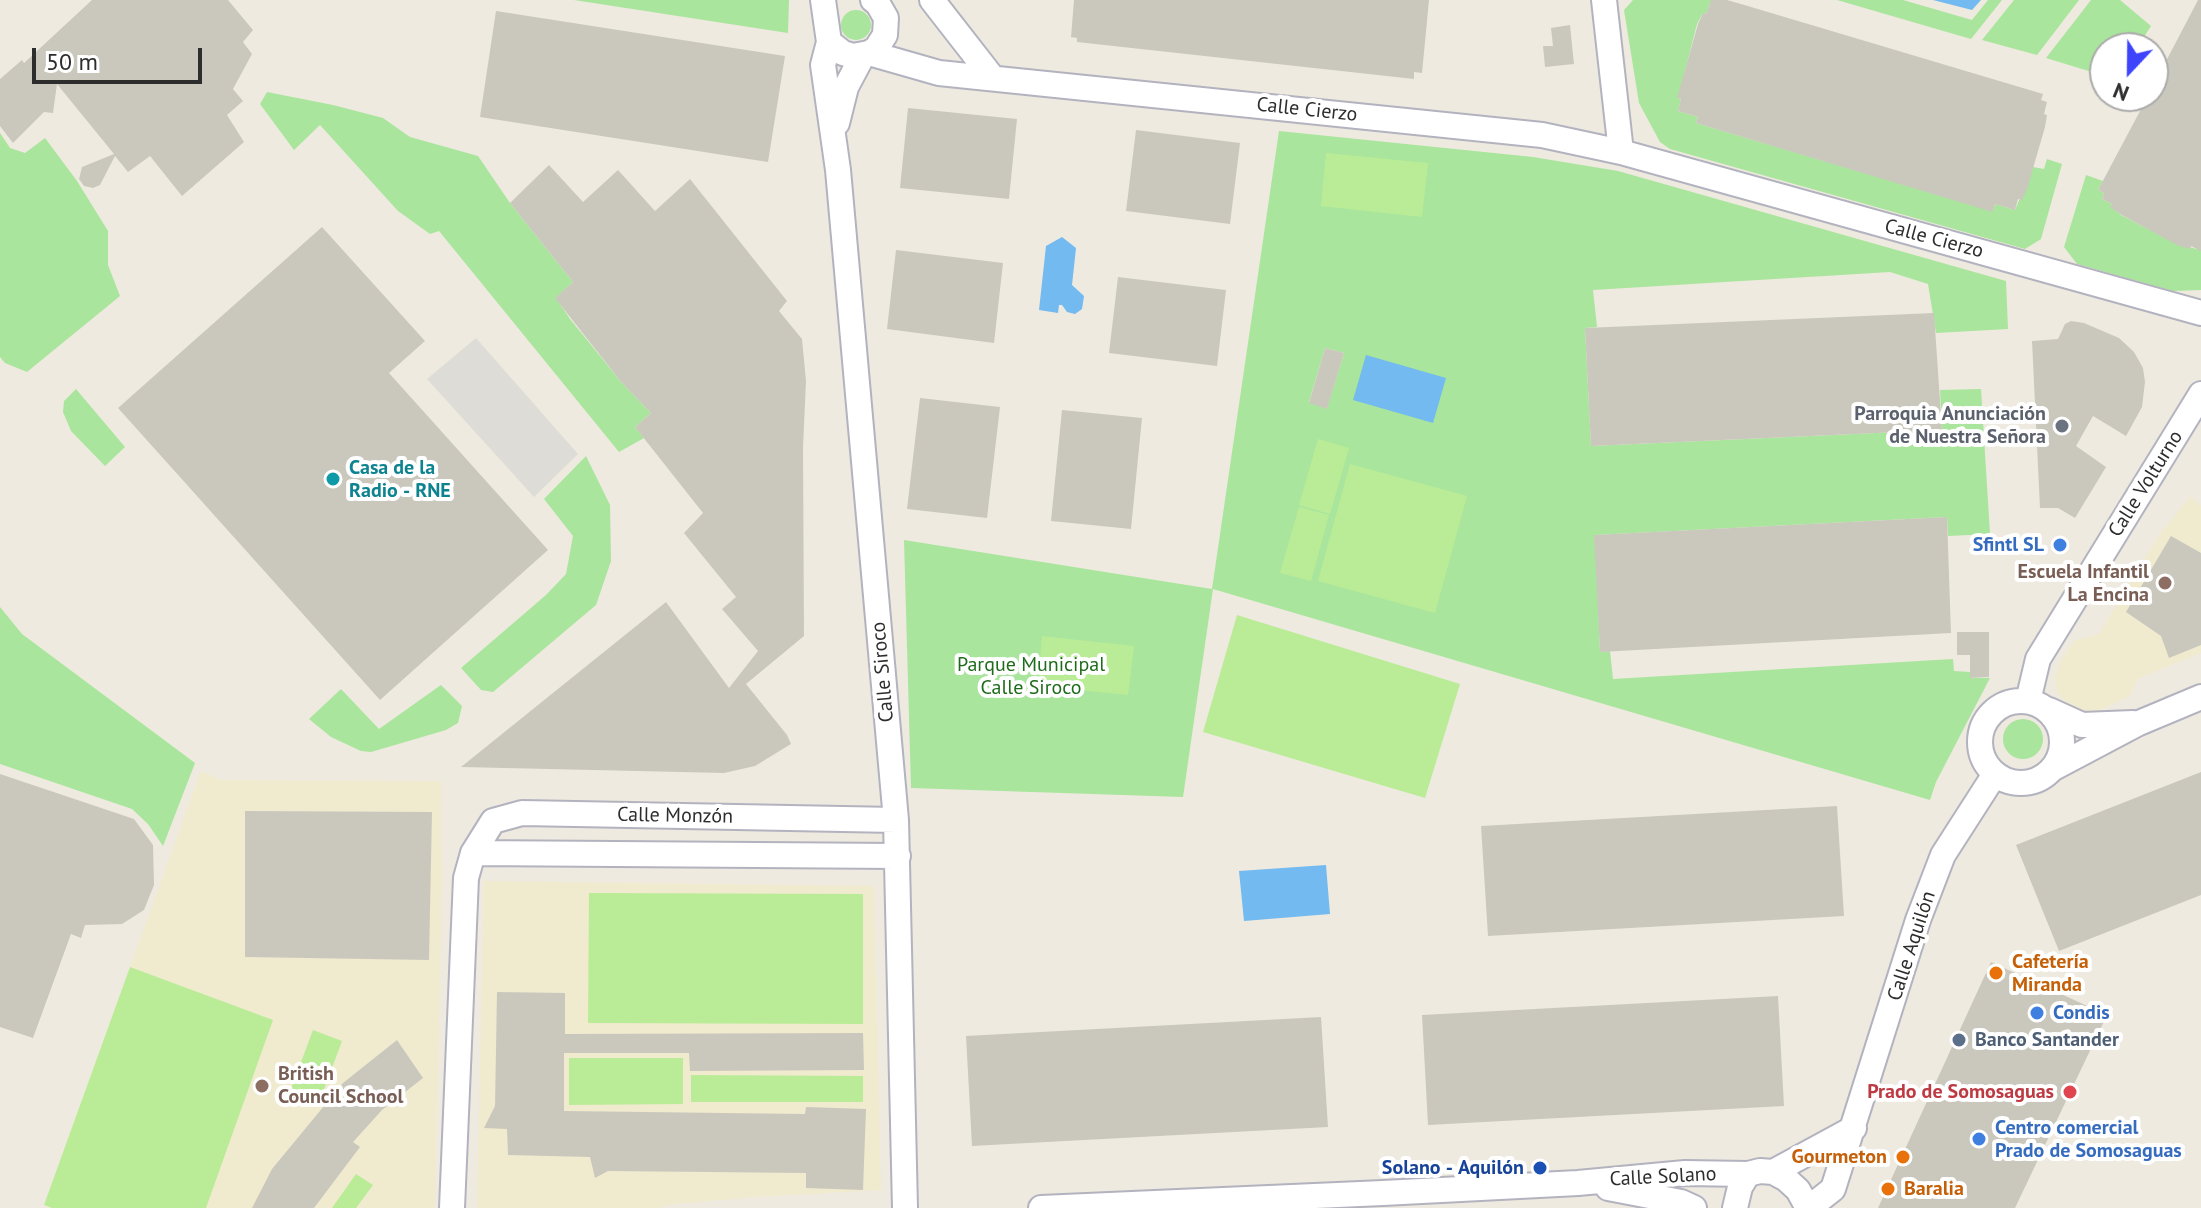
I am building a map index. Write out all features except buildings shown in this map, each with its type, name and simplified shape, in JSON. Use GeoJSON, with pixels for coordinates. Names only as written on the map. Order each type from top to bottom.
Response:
{"type":"FeatureCollection","features":[{"type":"Feature","properties":{"kind":"street"},"geometry":{"type":"LineString","coordinates":[[826,22],[827,14],[839,0]]}},
{"type":"Feature","properties":{"kind":"street"},"geometry":{"type":"LineString","coordinates":[[932,0],[992,77]]}},
{"type":"Feature","properties":{"kind":"street"},"geometry":{"type":"LineString","coordinates":[[1604,0],[1621,152]]}},
{"type":"Feature","properties":{"kind":"street","name":"Calle Siroco"},"geometry":{"type":"LineString","coordinates":[[833,138],[846,87],[866,54],[876,49],[885,35],[886,18],[876,1]]}},
{"type":"Feature","properties":{"kind":"street","name":"Calle Cierzo"},"geometry":{"type":"LineString","coordinates":[[826,22],[843,53],[866,54],[939,73],[1542,135],[1621,152],[2201,313]]}},
{"type":"Feature","properties":{"kind":"street","name":"Calle Siroco"},"geometry":{"type":"LineString","coordinates":[[826,22],[823,65],[833,138],[896,820],[905,1208]]}},
{"type":"Feature","properties":{"kind":"street","name":"Calle Volturno"},"geometry":{"type":"LineString","coordinates":[[2037,705],[2038,659],[2201,394]]}},
{"type":"Feature","properties":{"kind":"street"},"geometry":{"type":"LineString","coordinates":[[2139,723],[2082,725],[2037,705],[2015,701],[1991,714],[1980,738],[1981,751],[1986,764],[1995,774],[2007,781],[2032,782],[2139,723],[2201,697]]}},
{"type":"Feature","properties":{"kind":"street"},"geometry":{"type":"LineString","coordinates":[[2037,705],[2055,718],[2061,730],[2063,743],[2054,768]]}},
{"type":"Feature","properties":{"kind":"street","name":"Calle Aquilón"},"geometry":{"type":"LineString","coordinates":[[1808,1208],[1833,1189],[1918,920],[1943,855],[1995,774]]}},
{"type":"Feature","properties":{"kind":"street","name":"Calle Monzón"},"geometry":{"type":"LineString","coordinates":[[452,1208],[466,878],[473,853],[493,821],[522,813],[896,820]]}},
{"type":"Feature","properties":{"kind":"street","name":"Calle Monzón"},"geometry":{"type":"LineString","coordinates":[[473,853],[898,856]]}},
{"type":"Feature","properties":{"kind":"street"},"geometry":{"type":"LineString","coordinates":[[1808,1208],[1798,1190],[1773,1172],[1854,1128]]}},
{"type":"Feature","properties":{"kind":"street","name":"Calle Solano"},"geometry":{"type":"LineString","coordinates":[[1041,1208],[1578,1183],[1685,1173],[1773,1172]]}},
{"type":"Feature","properties":{"kind":"street","name":"Calle Solano"},"geometry":{"type":"LineString","coordinates":[[1735,1208],[1740,1187],[1748,1174]]}},
{"type":"Feature","properties":{"kind":"street","name":"Calle Solano"},"geometry":{"type":"LineString","coordinates":[[1578,1183],[1681,1202],[1694,1208]]}},
{"type":"Feature","properties":{"kind":"shaded area"},"geometry":{"type":"Polygon","coordinates":[[[476,338],[578,454],[534,497],[427,379],[476,338]]]}},
{"type":"Feature","properties":{"kind":"shaded area","name":"Escuela Infantil La Encina"},"geometry":{"type":"Polygon","coordinates":[[[2191,496],[2201,506],[2201,653],[2137,679],[2131,695],[2099,711],[2074,709],[2057,691],[2055,677],[2060,662],[2074,641],[2099,634],[2161,532],[2191,496]]]}},
{"type":"Feature","properties":{"kind":"shaded area","name":"British Council School"},"geometry":{"type":"Polygon","coordinates":[[[201,771],[221,780],[441,781],[442,881],[435,1208],[49,1208],[44,1205],[201,771]]]}},
{"type":"Feature","properties":{"kind":"shaded area"},"geometry":{"type":"Polygon","coordinates":[[[484,881],[874,886],[881,1190],[756,1197],[657,1208],[477,1208],[484,881]]]}},
{"type":"Feature","properties":{"kind":"green space"},"geometry":{"type":"Polygon","coordinates":[[[574,0],[789,0],[788,33],[574,0]]]}},
{"type":"Feature","properties":{"kind":"green space"},"geometry":{"type":"Polygon","coordinates":[[[1633,0],[1717,0],[1715,5],[1710,3],[1697,24],[1678,98],[1681,99],[1678,111],[1698,117],[1696,123],[1993,211],[1995,204],[2015,210],[2033,167],[2044,169],[2047,159],[2062,164],[2041,239],[2025,249],[1670,149],[1660,142],[1639,103],[1624,10],[1633,0]]]}},
{"type":"Feature","properties":{"kind":"green space"},"geometry":{"type":"Polygon","coordinates":[[[1837,0],[1903,0],[1972,20],[1988,0],[2002,0],[1971,39],[1837,0]]]}},
{"type":"Feature","properties":{"kind":"green space"},"geometry":{"type":"Polygon","coordinates":[[[2014,0],[2079,0],[2037,55],[1982,40],[2014,0]]]}},
{"type":"Feature","properties":{"kind":"green space"},"geometry":{"type":"Polygon","coordinates":[[[2091,0],[2120,0],[2151,26],[2147,32],[2089,32],[2089,71],[2046,58],[2091,0]]]}},
{"type":"Feature","properties":{"kind":"green space"},"geometry":{"type":"Polygon","coordinates":[[[856,10],[867,14],[871,25],[867,36],[856,40],[845,36],[841,25],[845,14],[856,10]]]}},
{"type":"Feature","properties":{"kind":"green space"},"geometry":{"type":"Polygon","coordinates":[[[267,92],[383,118],[410,137],[478,156],[510,203],[573,282],[556,298],[570,319],[651,413],[635,427],[644,438],[619,452],[439,231],[430,234],[398,211],[320,125],[294,150],[260,104],[267,92]]]}},
{"type":"Feature","properties":{"kind":"green space","name":"Parque Municipal Calle Siroco"},"geometry":{"type":"Polygon","coordinates":[[[1279,131],[1533,157],[1618,171],[2006,281],[2008,329],[1936,333],[1928,284],[1890,272],[1593,290],[1597,327],[1585,328],[1591,446],[1942,430],[1940,390],[1981,389],[1990,534],[1948,536],[1947,517],[1595,535],[1600,652],[1610,651],[1613,679],[1953,659],[1954,671],[1970,672],[1971,678],[1990,678],[1936,782],[1930,800],[1213,589],[1183,797],[911,788],[904,540],[1212,589],[1279,131]],[[1325,348],[1309,402],[1327,408],[1344,353],[1325,348]]]}},
{"type":"Feature","properties":{"kind":"green space"},"geometry":{"type":"Polygon","coordinates":[[[0,133],[10,148],[25,153],[45,138],[77,181],[108,231],[108,265],[120,296],[27,372],[5,363],[0,357],[0,133]]]}},
{"type":"Feature","properties":{"kind":"green space"},"geometry":{"type":"Polygon","coordinates":[[[1326,153],[1428,163],[1422,217],[1321,206],[1326,153]]]}},
{"type":"Feature","properties":{"kind":"green space"},"geometry":{"type":"Polygon","coordinates":[[[2086,175],[2103,181],[2098,190],[2104,193],[2102,199],[2112,204],[2111,207],[2121,215],[2177,244],[2201,250],[2201,290],[2173,291],[2077,264],[2064,247],[2086,175]]]}},
{"type":"Feature","properties":{"kind":"green space"},"geometry":{"type":"Polygon","coordinates":[[[76,389],[125,447],[105,466],[71,431],[63,412],[64,401],[76,389]]]}},
{"type":"Feature","properties":{"kind":"green space"},"geometry":{"type":"Polygon","coordinates":[[[1318,439],[1349,448],[1330,514],[1299,505],[1318,439]]]}},
{"type":"Feature","properties":{"kind":"green space"},"geometry":{"type":"Polygon","coordinates":[[[586,456],[610,505],[611,561],[596,605],[493,692],[481,690],[461,668],[566,574],[573,536],[544,499],[586,456]]]}},
{"type":"Feature","properties":{"kind":"green space"},"geometry":{"type":"Polygon","coordinates":[[[1350,464],[1467,496],[1435,613],[1318,581],[1350,464]]]}},
{"type":"Feature","properties":{"kind":"green space"},"geometry":{"type":"Polygon","coordinates":[[[1299,507],[1329,515],[1311,581],[1280,573],[1299,507]]]}},
{"type":"Feature","properties":{"kind":"green space"},"geometry":{"type":"Polygon","coordinates":[[[0,607],[22,634],[195,763],[163,846],[148,824],[132,809],[0,764],[0,607]]]}},
{"type":"Feature","properties":{"kind":"green space"},"geometry":{"type":"Polygon","coordinates":[[[1237,615],[1460,684],[1425,798],[1203,732],[1237,615]]]}},
{"type":"Feature","properties":{"kind":"green space"},"geometry":{"type":"Polygon","coordinates":[[[1042,636],[1134,646],[1128,695],[1038,686],[1042,636]]]}},
{"type":"Feature","properties":{"kind":"green space"},"geometry":{"type":"Polygon","coordinates":[[[441,685],[462,706],[458,723],[446,730],[371,752],[361,751],[331,737],[309,719],[341,689],[379,729],[441,685]]]}},
{"type":"Feature","properties":{"kind":"green space"},"geometry":{"type":"Polygon","coordinates":[[[2023,719],[2037,725],[2043,739],[2037,753],[2023,759],[2009,753],[2003,739],[2009,725],[2023,719]]]}},
{"type":"Feature","properties":{"kind":"green space"},"geometry":{"type":"Polygon","coordinates":[[[589,893],[863,894],[863,1024],[588,1023],[589,893]]]}},
{"type":"Feature","properties":{"kind":"green space"},"geometry":{"type":"Polygon","coordinates":[[[130,967],[273,1020],[206,1208],[52,1208],[44,1205],[130,967]]]}},
{"type":"Feature","properties":{"kind":"green space"},"geometry":{"type":"Polygon","coordinates":[[[313,1030],[342,1041],[320,1100],[291,1089],[313,1030]]]}},
{"type":"Feature","properties":{"kind":"green space"},"geometry":{"type":"Polygon","coordinates":[[[569,1058],[683,1058],[683,1104],[569,1105],[569,1058]]]}},
{"type":"Feature","properties":{"kind":"green space"},"geometry":{"type":"Polygon","coordinates":[[[691,1075],[863,1076],[863,1102],[691,1102],[691,1075]]]}},
{"type":"Feature","properties":{"kind":"green space"},"geometry":{"type":"Polygon","coordinates":[[[356,1174],[373,1185],[356,1208],[332,1208],[356,1174]]]}},
{"type":"Feature","properties":{"kind":"water"},"geometry":{"type":"Polygon","coordinates":[[[1933,0],[1981,0],[1972,10],[1933,0]]]}},
{"type":"Feature","properties":{"kind":"water"},"geometry":{"type":"Polygon","coordinates":[[[1062,237],[1076,248],[1072,285],[1084,296],[1082,309],[1075,314],[1067,312],[1062,305],[1059,305],[1058,313],[1039,310],[1046,246],[1062,237]]]}},
{"type":"Feature","properties":{"kind":"water"},"geometry":{"type":"Polygon","coordinates":[[[1366,355],[1446,378],[1433,423],[1353,400],[1366,355]]]}},
{"type":"Feature","properties":{"kind":"water"},"geometry":{"type":"Polygon","coordinates":[[[1326,865],[1330,914],[1244,921],[1239,871],[1326,865]]]}},
{"type":"Feature","properties":{"kind":"place","name":"Parroquia Anunciación de Nuestra Señora"},"geometry":{"type":"Point","coordinates":[2062,426]}},
{"type":"Feature","properties":{"kind":"place","name":"Casa de la Radio - RNE"},"geometry":{"type":"Point","coordinates":[333,479]}},
{"type":"Feature","properties":{"kind":"place","name":"Sfintl SL"},"geometry":{"type":"Point","coordinates":[2060,545]}},
{"type":"Feature","properties":{"kind":"place","name":"Escuela Infantil La Encina"},"geometry":{"type":"Point","coordinates":[2165,583]}},
{"type":"Feature","properties":{"kind":"place","name":"Cafetería Miranda"},"geometry":{"type":"Point","coordinates":[1996,973]}},
{"type":"Feature","properties":{"kind":"place","name":"Condis"},"geometry":{"type":"Point","coordinates":[2037,1013]}},
{"type":"Feature","properties":{"kind":"place","name":"Banco Santander"},"geometry":{"type":"Point","coordinates":[1959,1040]}},
{"type":"Feature","properties":{"kind":"place","name":"British Council School"},"geometry":{"type":"Point","coordinates":[262,1086]}},
{"type":"Feature","properties":{"kind":"place","name":"Prado de Somosaguas"},"geometry":{"type":"Point","coordinates":[2070,1092]}},
{"type":"Feature","properties":{"kind":"place","name":"Centro comercial Prado de Somosaguas"},"geometry":{"type":"Point","coordinates":[1979,1139]}},
{"type":"Feature","properties":{"kind":"place","name":"Gourmeton"},"geometry":{"type":"Point","coordinates":[1903,1157]}},
{"type":"Feature","properties":{"kind":"place","name":"Solano - Aquilón"},"geometry":{"type":"Point","coordinates":[1540,1168]}},
{"type":"Feature","properties":{"kind":"place","name":"Baralia"},"geometry":{"type":"Point","coordinates":[1888,1189]}}]}
